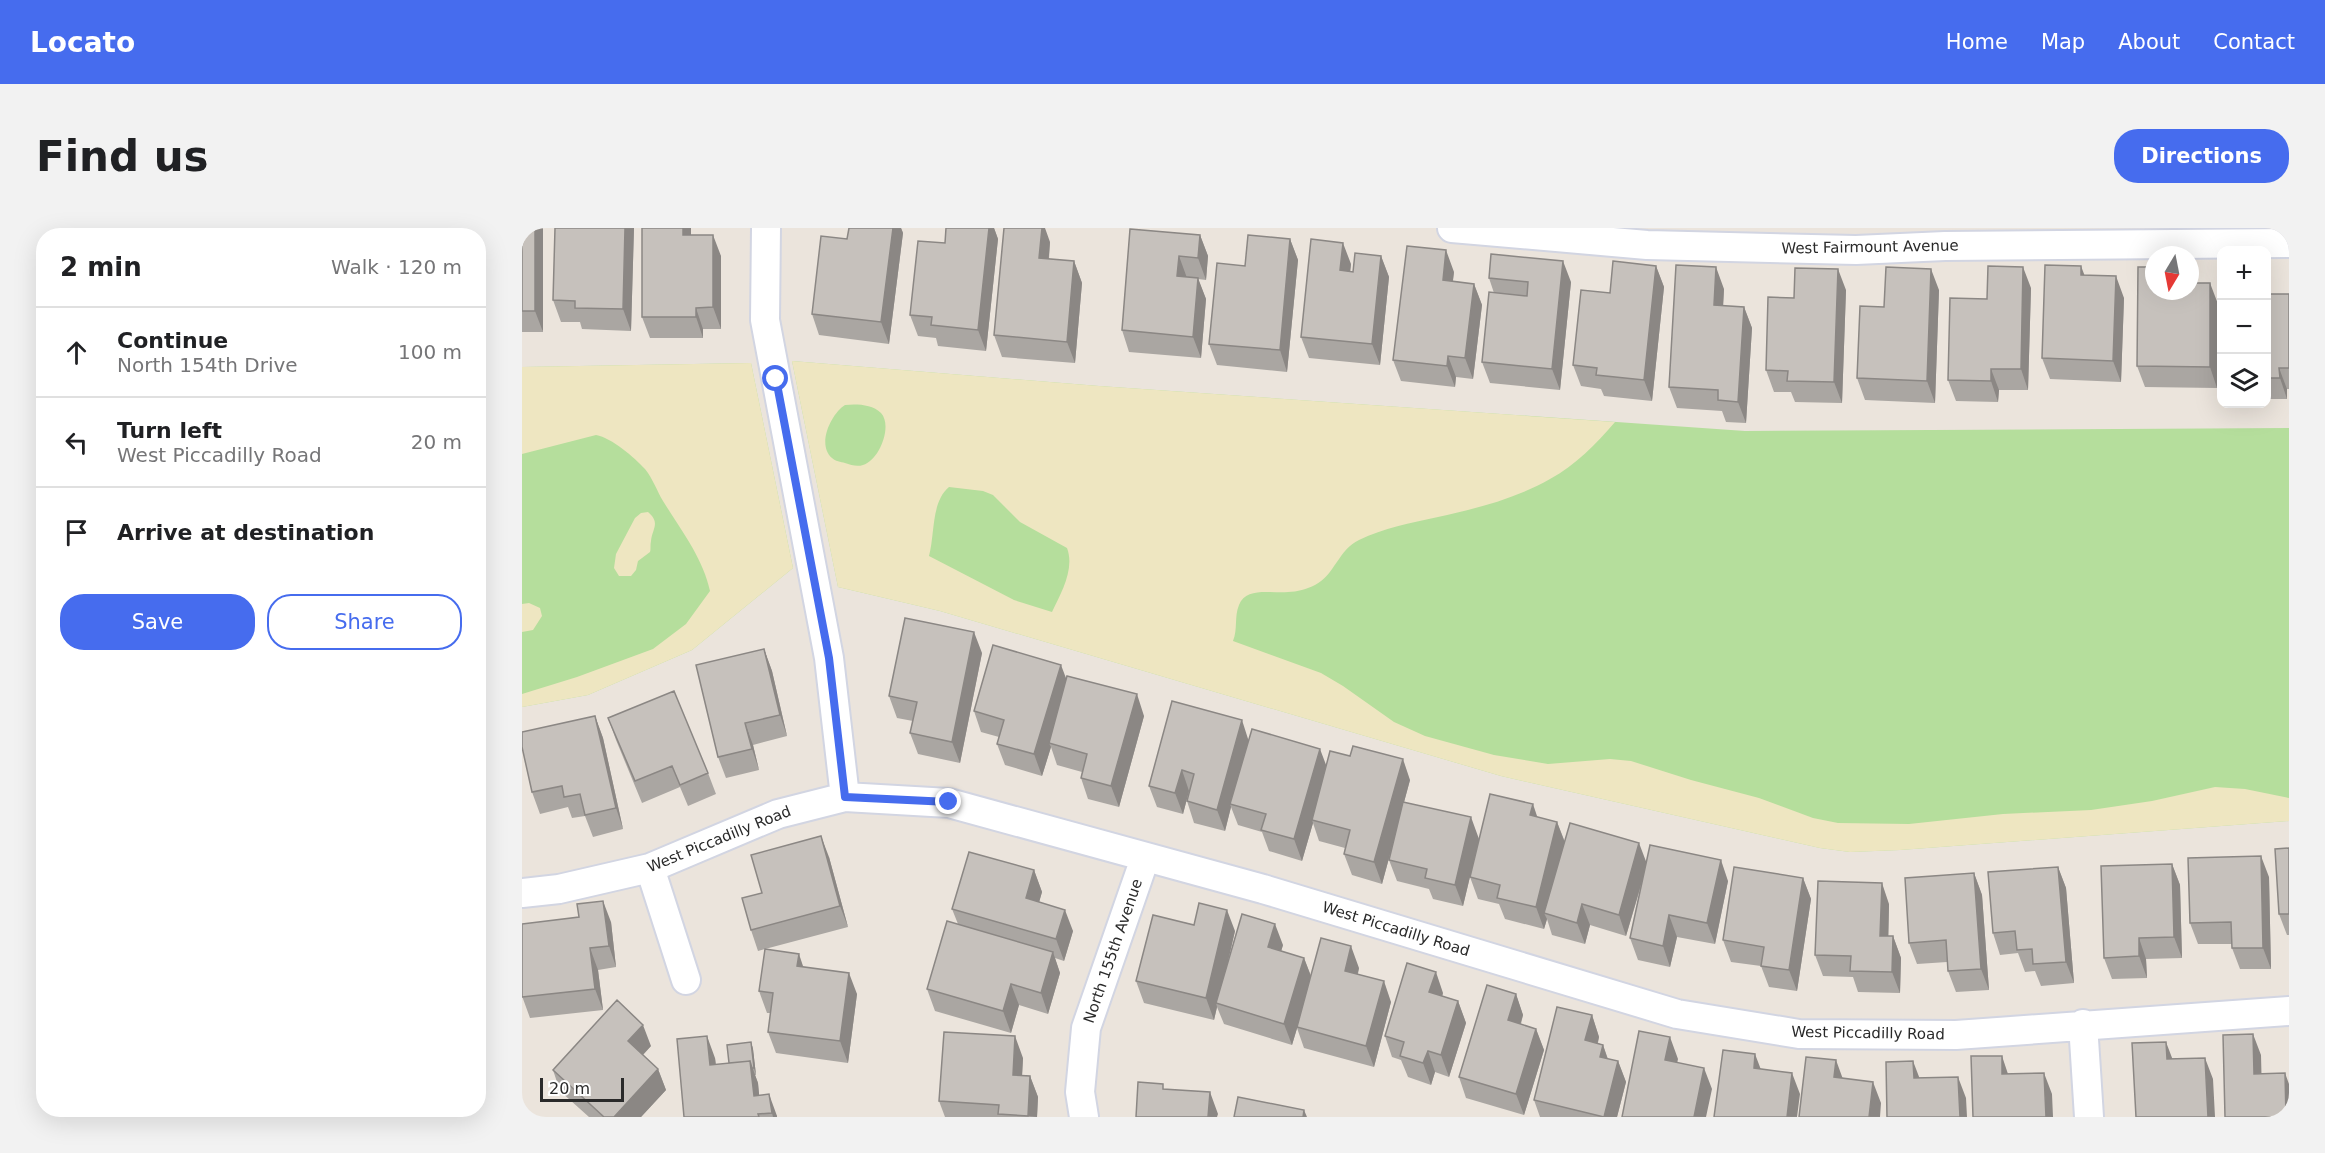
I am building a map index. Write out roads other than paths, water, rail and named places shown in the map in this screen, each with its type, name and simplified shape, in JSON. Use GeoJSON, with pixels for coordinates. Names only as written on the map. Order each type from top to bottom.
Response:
{"type":"FeatureCollection","features":[{"type":"Feature","properties":{"kind":"street"},"geometry":{"type":"LineString","coordinates":[[766,228],[765,320],[829,658],[845,797]]}},
{"type":"Feature","properties":{"kind":"street","name":"West Fairmount Avenue"},"geometry":{"type":"LineString","coordinates":[[1452,228],[1534,231],[1647,245],[1856,250],[1945,237],[2289,243]]}},
{"type":"Feature","properties":{"kind":"street","name":"West Piccadilly Road"},"geometry":{"type":"LineString","coordinates":[[522,893],[559,889],[650,868],[769,817],[845,797],[949,802],[1263,890],[1677,1014],[1799,1034],[1956,1035],[2083,1024],[2289,1011]]}},
{"type":"Feature","properties":{"kind":"street","name":"North 155th Avenue"},"geometry":{"type":"LineString","coordinates":[[1084,1117],[1080,1092],[1086,1028],[1145,858]]}},
{"type":"Feature","properties":{"kind":"street"},"geometry":{"type":"LineString","coordinates":[[650,868],[686,980]]}},
{"type":"Feature","properties":{"kind":"street"},"geometry":{"type":"LineString","coordinates":[[2083,1024],[2089,1117]]}}]}
